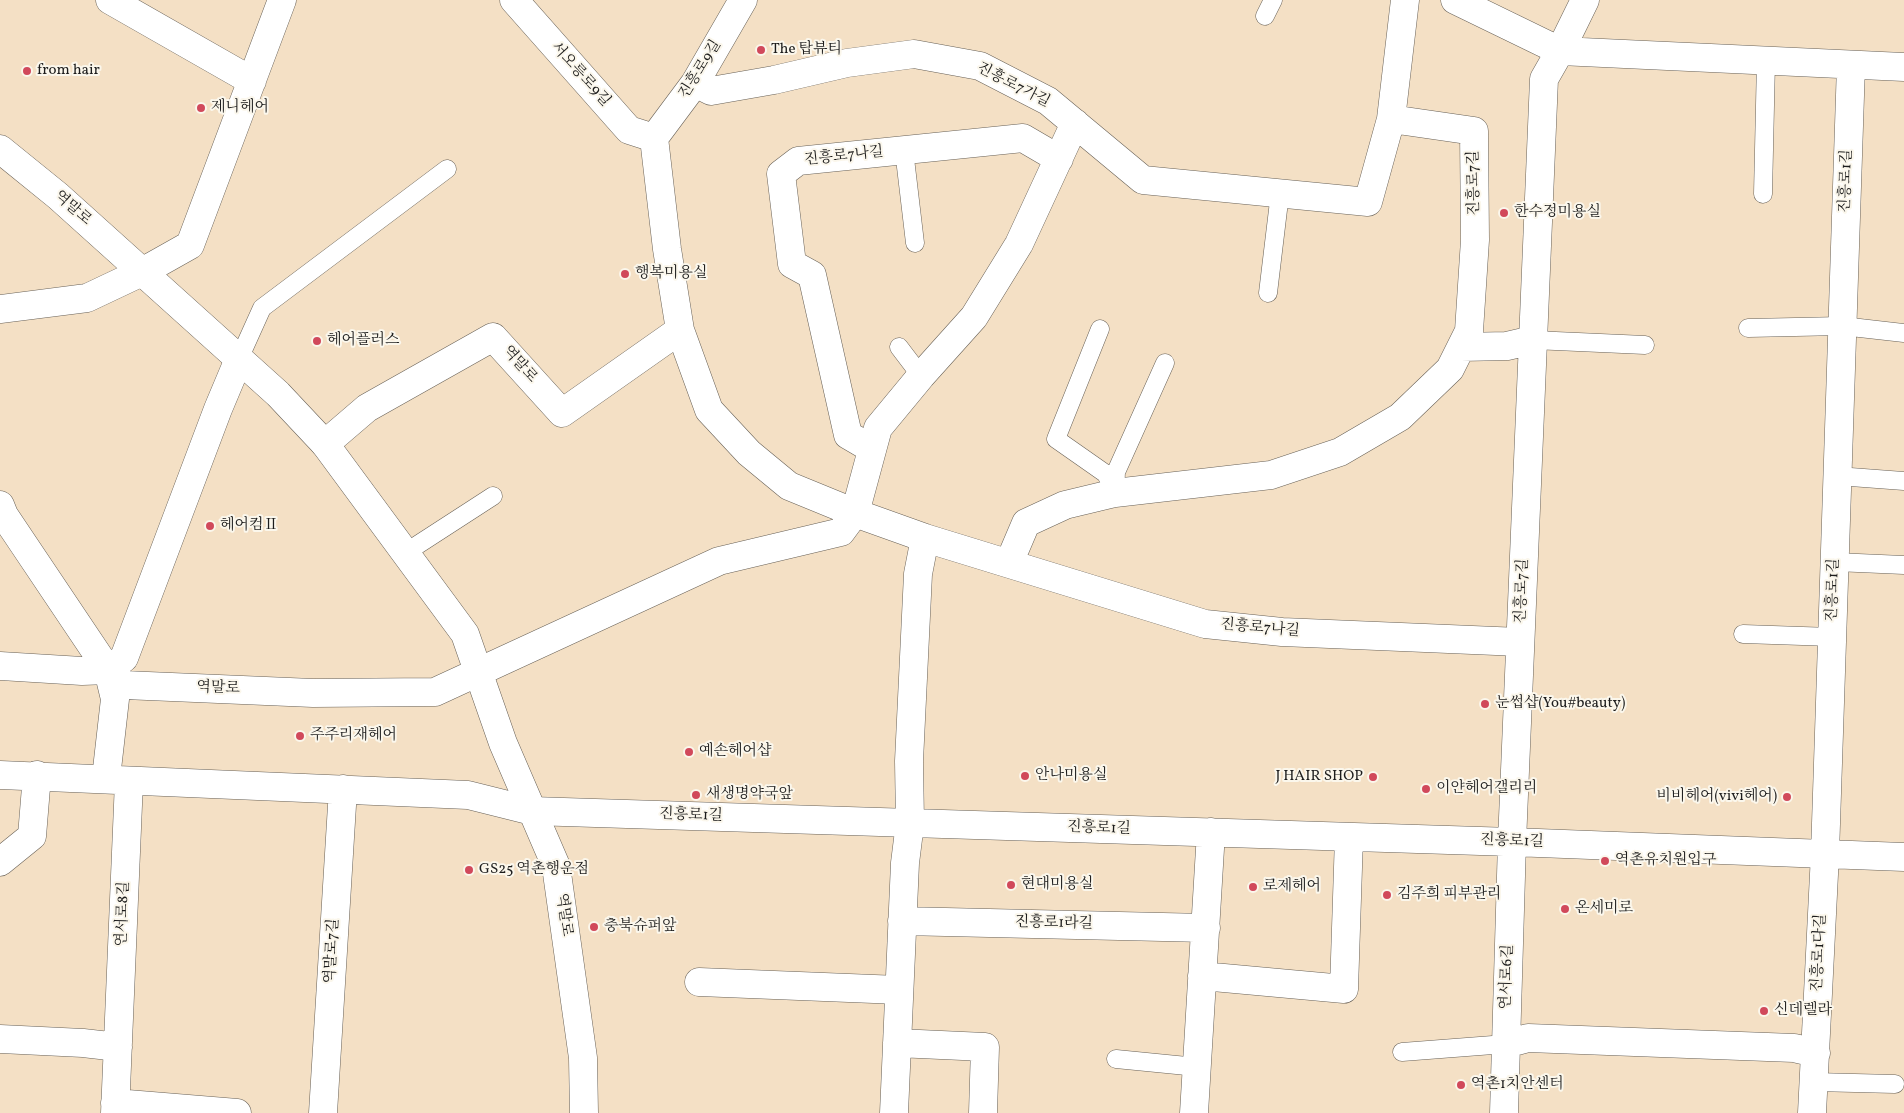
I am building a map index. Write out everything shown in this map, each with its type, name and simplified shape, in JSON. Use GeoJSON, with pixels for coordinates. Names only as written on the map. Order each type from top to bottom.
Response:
{"type":"FeatureCollection","features":[{"type":"Feature","properties":{"kind":"street"},"geometry":{"type":"LineString","coordinates":[[110,0],[252,81]]}},
{"type":"Feature","properties":{"kind":"street"},"geometry":{"type":"LineString","coordinates":[[0,309],[88,298],[142,272],[190,245],[282,0]]}},
{"type":"Feature","properties":{"kind":"street","name":"서오릉로9길"},"geometry":{"type":"LineString","coordinates":[[514,0],[629,130],[654,138]]}},
{"type":"Feature","properties":{"kind":"street","name":"진흥로9길"},"geometry":{"type":"LineString","coordinates":[[654,138],[695,83],[744,0]]}},
{"type":"Feature","properties":{"kind":"street","name":"진흥로7가길"},"geometry":{"type":"LineString","coordinates":[[695,83],[711,91],[774,80],[848,63],[914,54],[980,66],[1048,101],[1142,180],[1368,202],[1391,119],[1405,0]]}},
{"type":"Feature","properties":{"kind":"street"},"geometry":{"type":"LineString","coordinates":[[1454,0],[1560,51],[1904,67]]}},
{"type":"Feature","properties":{"kind":"street","name":"진흥로7길"},"geometry":{"type":"LineString","coordinates":[[1512,842],[1544,78],[1560,51],[1585,0]]}},
{"type":"Feature","properties":{"kind":"street","name":"진흥로1길"},"geometry":{"type":"LineString","coordinates":[[1825,854],[1851,65]]}},
{"type":"Feature","properties":{"kind":"street","name":"진흥로7길"},"geometry":{"type":"LineString","coordinates":[[1115,492],[1271,475],[1340,452],[1400,417],[1450,369],[1469,331],[1475,240],[1474,131],[1391,119]]}},
{"type":"Feature","properties":{"kind":"street"},"geometry":{"type":"LineString","coordinates":[[855,513],[878,428],[974,316],[1019,244],[1075,124]]}},
{"type":"Feature","properties":{"kind":"street","name":"진흥로7나길"},"geometry":{"type":"LineString","coordinates":[[654,138],[667,248],[680,330],[709,410],[748,453],[789,486],[855,513],[926,538],[1206,624],[1282,632],[1520,642]]}},
{"type":"Feature","properties":{"kind":"street","name":"진흥로7나길"},"geometry":{"type":"LineString","coordinates":[[872,449],[848,435],[812,275],[792,264],[781,174],[798,161],[1023,138],[1059,159]]}},
{"type":"Feature","properties":{"kind":"street","name":"역말로"},"geometry":{"type":"LineString","coordinates":[[0,149],[58,196],[278,394],[325,444],[465,634],[503,743],[556,866],[583,1058],[584,1113]]}},
{"type":"Feature","properties":{"kind":"street","name":"역말로"},"geometry":{"type":"LineString","coordinates":[[325,444],[368,408],[493,337],[562,413],[680,330]]}},
{"type":"Feature","properties":{"kind":"street"},"geometry":{"type":"LineString","coordinates":[[1461,347],[1507,346],[1533,340]]}},
{"type":"Feature","properties":{"kind":"street"},"geometry":{"type":"LineString","coordinates":[[0,666],[82,671],[108,670],[124,658],[218,408],[239,359]]}},
{"type":"Feature","properties":{"kind":"street"},"geometry":{"type":"LineString","coordinates":[[1009,563],[1026,523],[1065,505],[1115,492]]}},
{"type":"Feature","properties":{"kind":"street","name":"역말로"},"geometry":{"type":"LineString","coordinates":[[0,505],[4,515],[108,670],[124,685],[313,693],[435,692],[719,561],[841,532],[855,513]]}},
{"type":"Feature","properties":{"kind":"street"},"geometry":{"type":"LineString","coordinates":[[894,1113],[904,863],[910,823],[908,762],[918,574],[926,538]]}},
{"type":"Feature","properties":{"kind":"street","name":"역말로"},"geometry":{"type":"LineString","coordinates":[[108,670],[115,699],[118,780]]}},
{"type":"Feature","properties":{"kind":"street"},"geometry":{"type":"LineString","coordinates":[[0,775],[37,775],[468,794],[532,811]]}},
{"type":"Feature","properties":{"kind":"street"},"geometry":{"type":"LineString","coordinates":[[0,862],[32,836],[37,775]]}},
{"type":"Feature","properties":{"kind":"street","name":"연서로8길"},"geometry":{"type":"LineString","coordinates":[[115,1108],[118,1047],[118,780]]}},
{"type":"Feature","properties":{"kind":"street","name":"역말로7길"},"geometry":{"type":"LineString","coordinates":[[323,1113],[343,789]]}},
{"type":"Feature","properties":{"kind":"street","name":"진흥로1길"},"geometry":{"type":"LineString","coordinates":[[532,811],[1512,842],[1904,857]]}},
{"type":"Feature","properties":{"kind":"street"},"geometry":{"type":"LineString","coordinates":[[1206,1113],[1194,1113],[1211,832]]}},
{"type":"Feature","properties":{"kind":"street"},"geometry":{"type":"LineString","coordinates":[[1202,976],[1344,989],[1349,837]]}},
{"type":"Feature","properties":{"kind":"street","name":"연서로6길"},"geometry":{"type":"LineString","coordinates":[[1504,1113],[1512,842]]}},
{"type":"Feature","properties":{"kind":"street","name":"진흥로1다길"},"geometry":{"type":"LineString","coordinates":[[1812,1113],[1825,854]]}},
{"type":"Feature","properties":{"kind":"street","name":"진흥로1라길"},"geometry":{"type":"LineString","coordinates":[[902,921],[1206,928]]}},
{"type":"Feature","properties":{"kind":"street"},"geometry":{"type":"LineString","coordinates":[[699,982],[899,990]]}},
{"type":"Feature","properties":{"kind":"street"},"geometry":{"type":"LineString","coordinates":[[1506,1044],[1528,1038],[1794,1048],[1816,1053]]}},
{"type":"Feature","properties":{"kind":"street"},"geometry":{"type":"LineString","coordinates":[[0,1039],[83,1043],[118,1047]]}},
{"type":"Feature","properties":{"kind":"street"},"geometry":{"type":"LineString","coordinates":[[897,1043],[985,1047],[982,1113]]}},
{"type":"Feature","properties":{"kind":"street"},"geometry":{"type":"LineString","coordinates":[[115,1108],[237,1113]]}},
{"type":"Feature","properties":{"kind":"lane"},"geometry":{"type":"LineString","coordinates":[[1265,16],[1273,0]]}},
{"type":"Feature","properties":{"kind":"lane"},"geometry":{"type":"LineString","coordinates":[[1763,194],[1766,61]]}},
{"type":"Feature","properties":{"kind":"lane"},"geometry":{"type":"LineString","coordinates":[[904,150],[915,243]]}},
{"type":"Feature","properties":{"kind":"lane"},"geometry":{"type":"LineString","coordinates":[[239,359],[262,308],[447,169]]}},
{"type":"Feature","properties":{"kind":"lane"},"geometry":{"type":"LineString","coordinates":[[1268,293],[1280,193]]}},
{"type":"Feature","properties":{"kind":"lane"},"geometry":{"type":"LineString","coordinates":[[1748,328],[1842,326],[1904,333]]}},
{"type":"Feature","properties":{"kind":"lane"},"geometry":{"type":"LineString","coordinates":[[1100,329],[1056,439],[1106,474],[1115,492]]}},
{"type":"Feature","properties":{"kind":"lane"},"geometry":{"type":"LineString","coordinates":[[1533,340],[1644,345]]}},
{"type":"Feature","properties":{"kind":"lane"},"geometry":{"type":"LineString","coordinates":[[899,347],[921,376]]}},
{"type":"Feature","properties":{"kind":"lane"},"geometry":{"type":"LineString","coordinates":[[1115,492],[1116,472],[1165,363]]}},
{"type":"Feature","properties":{"kind":"lane"},"geometry":{"type":"LineString","coordinates":[[1838,476],[1904,481]]}},
{"type":"Feature","properties":{"kind":"lane"},"geometry":{"type":"LineString","coordinates":[[405,553],[493,496]]}},
{"type":"Feature","properties":{"kind":"lane"},"geometry":{"type":"LineString","coordinates":[[1835,562],[1904,565]]}},
{"type":"Feature","properties":{"kind":"lane"},"geometry":{"type":"LineString","coordinates":[[1743,634],[1832,638]]}},
{"type":"Feature","properties":{"kind":"lane"},"geometry":{"type":"LineString","coordinates":[[1402,1052],[1506,1044]]}},
{"type":"Feature","properties":{"kind":"lane"},"geometry":{"type":"LineString","coordinates":[[1116,1059],[1197,1067]]}},
{"type":"Feature","properties":{"kind":"lane"},"geometry":{"type":"LineString","coordinates":[[1814,1082],[1895,1084]]}},
{"type":"Feature","properties":{"kind":"place","name":"The 탑뷰티"},"geometry":{"type":"Point","coordinates":[761,50]}},
{"type":"Feature","properties":{"kind":"place","name":"from hair"},"geometry":{"type":"Point","coordinates":[27,71]}},
{"type":"Feature","properties":{"kind":"place","name":"제니헤어"},"geometry":{"type":"Point","coordinates":[201,108]}},
{"type":"Feature","properties":{"kind":"place","name":"한수정미용실"},"geometry":{"type":"Point","coordinates":[1504,213]}},
{"type":"Feature","properties":{"kind":"place","name":"행복미용실"},"geometry":{"type":"Point","coordinates":[625,274]}},
{"type":"Feature","properties":{"kind":"place","name":"헤어플러스"},"geometry":{"type":"Point","coordinates":[317,341]}},
{"type":"Feature","properties":{"kind":"place","name":"헤어컴Ⅱ"},"geometry":{"type":"Point","coordinates":[210,526]}},
{"type":"Feature","properties":{"kind":"place","name":"눈썹샵(You#beauty)"},"geometry":{"type":"Point","coordinates":[1485,704]}},
{"type":"Feature","properties":{"kind":"place","name":"주주리재헤어"},"geometry":{"type":"Point","coordinates":[300,736]}},
{"type":"Feature","properties":{"kind":"place","name":"예손헤어샵"},"geometry":{"type":"Point","coordinates":[689,752]}},
{"type":"Feature","properties":{"kind":"place","name":"안나미용실"},"geometry":{"type":"Point","coordinates":[1025,776]}},
{"type":"Feature","properties":{"kind":"place","name":"J HAIR SHOP"},"geometry":{"type":"Point","coordinates":[1373,777]}},
{"type":"Feature","properties":{"kind":"place","name":"이얀헤어갤리리"},"geometry":{"type":"Point","coordinates":[1426,789]}},
{"type":"Feature","properties":{"kind":"place","name":"새생명약국앞"},"geometry":{"type":"Point","coordinates":[696,795]}},
{"type":"Feature","properties":{"kind":"place","name":"비비헤어(vivi헤어)"},"geometry":{"type":"Point","coordinates":[1787,797]}},
{"type":"Feature","properties":{"kind":"place","name":"역촌유치원입구"},"geometry":{"type":"Point","coordinates":[1605,861]}},
{"type":"Feature","properties":{"kind":"place","name":"GS25 역촌행운점"},"geometry":{"type":"Point","coordinates":[469,870]}},
{"type":"Feature","properties":{"kind":"place","name":"현대미용실"},"geometry":{"type":"Point","coordinates":[1011,885]}},
{"type":"Feature","properties":{"kind":"place","name":"로제헤어"},"geometry":{"type":"Point","coordinates":[1253,887]}},
{"type":"Feature","properties":{"kind":"place","name":"김주희 피부관리"},"geometry":{"type":"Point","coordinates":[1387,895]}},
{"type":"Feature","properties":{"kind":"place","name":"온세미로"},"geometry":{"type":"Point","coordinates":[1565,909]}},
{"type":"Feature","properties":{"kind":"place","name":"충북슈퍼앞"},"geometry":{"type":"Point","coordinates":[594,927]}},
{"type":"Feature","properties":{"kind":"place","name":"신데렐라"},"geometry":{"type":"Point","coordinates":[1764,1011]}},
{"type":"Feature","properties":{"kind":"place","name":"역촌1치안센터"},"geometry":{"type":"Point","coordinates":[1461,1085]}}]}
